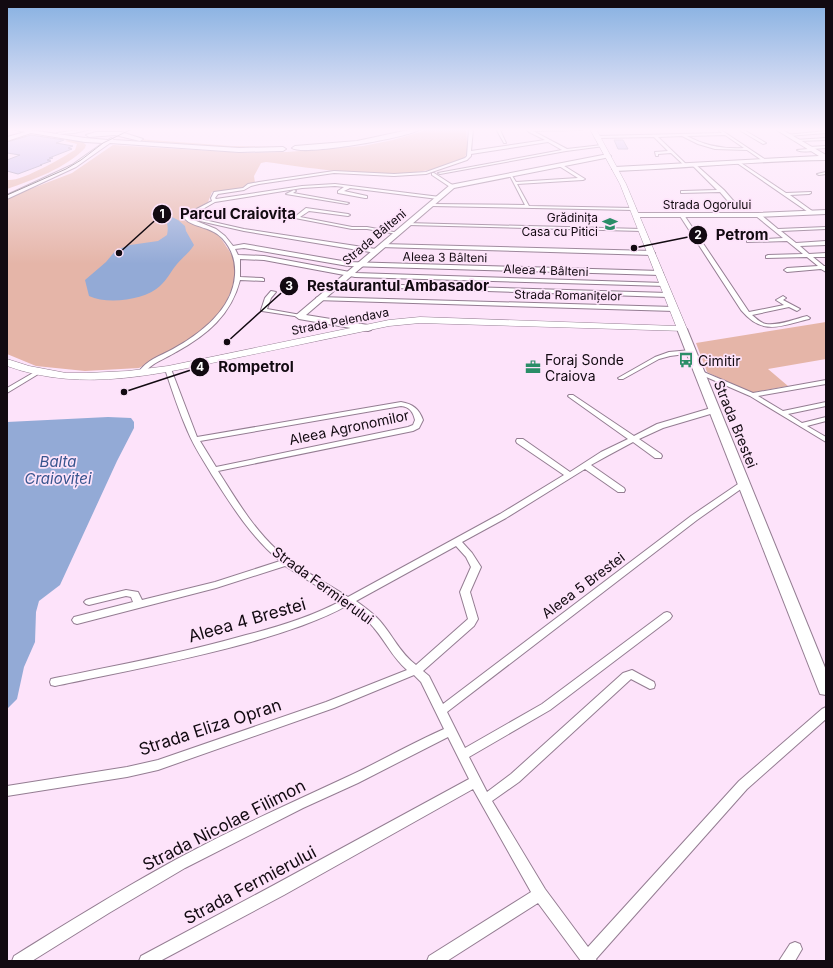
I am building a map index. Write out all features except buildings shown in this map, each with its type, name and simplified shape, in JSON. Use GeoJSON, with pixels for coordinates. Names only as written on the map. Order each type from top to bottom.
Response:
{"type":"FeatureCollection","features":[{"type":"Feature","properties":{"kind":"main road"},"geometry":{"type":"LineString","coordinates":[[7,192],[47,174]]}},
{"type":"Feature","properties":{"kind":"main road"},"geometry":{"type":"LineString","coordinates":[[7,197],[57,174]]}},
{"type":"Feature","properties":{"kind":"main road","name":"Strada Bâlteni"},"geometry":{"type":"LineString","coordinates":[[299,316],[452,186],[509,174]]}},
{"type":"Feature","properties":{"kind":"main road","name":"Strada Brestei"},"geometry":{"type":"LineString","coordinates":[[617,174],[652,253],[826,688]]}},
{"type":"Feature","properties":{"kind":"main road","name":"Strada Ogorului"},"geometry":{"type":"LineString","coordinates":[[635,212],[682,216],[826,212]]}},
{"type":"Feature","properties":{"kind":"main road"},"geometry":{"type":"LineString","coordinates":[[299,316],[368,328]]}},
{"type":"Feature","properties":{"kind":"main road","name":"Strada Pelendava"},"geometry":{"type":"LineString","coordinates":[[7,362],[38,372],[94,376],[141,373],[168,369],[389,323],[420,320],[682,329]]}},
{"type":"Feature","properties":{"kind":"street"},"geometry":{"type":"LineString","coordinates":[[214,201],[213,198],[216,193],[238,191],[250,185],[318,174]]}},
{"type":"Feature","properties":{"kind":"street"},"geometry":{"type":"LineString","coordinates":[[377,174],[404,174]]}},
{"type":"Feature","properties":{"kind":"street"},"geometry":{"type":"LineString","coordinates":[[435,174],[452,186]]}},
{"type":"Feature","properties":{"kind":"street"},"geometry":{"type":"LineString","coordinates":[[510,174],[528,207]]}},
{"type":"Feature","properties":{"kind":"street"},"geometry":{"type":"LineString","coordinates":[[516,183],[583,179],[575,174]]}},
{"type":"Feature","properties":{"kind":"street"},"geometry":{"type":"LineString","coordinates":[[704,174],[735,206]]}},
{"type":"Feature","properties":{"kind":"street"},"geometry":{"type":"LineString","coordinates":[[756,174],[813,213]]}},
{"type":"Feature","properties":{"kind":"street"},"geometry":{"type":"LineString","coordinates":[[187,216],[214,201],[299,188],[335,185],[438,198]]}},
{"type":"Feature","properties":{"kind":"street"},"geometry":{"type":"LineString","coordinates":[[350,186],[340,192],[365,197]]}},
{"type":"Feature","properties":{"kind":"street"},"geometry":{"type":"LineString","coordinates":[[299,188],[288,194],[347,203]]}},
{"type":"Feature","properties":{"kind":"street"},"geometry":{"type":"LineString","coordinates":[[684,192],[722,192]]}},
{"type":"Feature","properties":{"kind":"street"},"geometry":{"type":"LineString","coordinates":[[786,194],[809,193]]}},
{"type":"Feature","properties":{"kind":"street"},"geometry":{"type":"LineString","coordinates":[[430,205],[528,207],[635,212]]}},
{"type":"Feature","properties":{"kind":"street"},"geometry":{"type":"LineString","coordinates":[[296,218],[308,209],[348,215]]}},
{"type":"Feature","properties":{"kind":"street"},"geometry":{"type":"LineString","coordinates":[[271,213],[352,228],[367,228],[398,233]]}},
{"type":"Feature","properties":{"kind":"street"},"geometry":{"type":"LineString","coordinates":[[758,215],[825,268]]}},
{"type":"Feature","properties":{"kind":"street"},"geometry":{"type":"LineString","coordinates":[[141,373],[148,365],[182,347],[218,319],[227,307],[238,278],[237,257],[221,234],[190,221],[187,219],[187,216]]}},
{"type":"Feature","properties":{"kind":"street"},"geometry":{"type":"LineString","coordinates":[[187,216],[244,230],[379,249],[652,253]]}},
{"type":"Feature","properties":{"kind":"street"},"geometry":{"type":"LineString","coordinates":[[682,216],[744,310],[756,321],[765,326],[807,318]]}},
{"type":"Feature","properties":{"kind":"street"},"geometry":{"type":"LineString","coordinates":[[408,224],[642,230]]}},
{"type":"Feature","properties":{"kind":"street"},"geometry":{"type":"LineString","coordinates":[[777,230],[826,228]]}},
{"type":"Feature","properties":{"kind":"street"},"geometry":{"type":"LineString","coordinates":[[749,241],[788,239]]}},
{"type":"Feature","properties":{"kind":"street"},"geometry":{"type":"LineString","coordinates":[[795,245],[826,243]]}},
{"type":"Feature","properties":{"kind":"street","name":"Aleea 3 Bâlteni"},"geometry":{"type":"LineString","coordinates":[[232,248],[244,246],[360,265],[660,273]]}},
{"type":"Feature","properties":{"kind":"street"},"geometry":{"type":"LineString","coordinates":[[768,257],[826,255]]}},
{"type":"Feature","properties":{"kind":"street","name":"Aleea 4 Bâlteni"},"geometry":{"type":"LineString","coordinates":[[237,257],[264,258],[349,274],[664,285]]}},
{"type":"Feature","properties":{"kind":"street"},"geometry":{"type":"LineString","coordinates":[[787,270],[825,268]]}},
{"type":"Feature","properties":{"kind":"street"},"geometry":{"type":"LineString","coordinates":[[238,278],[262,280]]}},
{"type":"Feature","properties":{"kind":"street"},"geometry":{"type":"LineString","coordinates":[[335,285],[668,295]]}},
{"type":"Feature","properties":{"kind":"street"},"geometry":{"type":"LineString","coordinates":[[273,292],[268,298],[264,310],[299,316]]}},
{"type":"Feature","properties":{"kind":"street"},"geometry":{"type":"LineString","coordinates":[[783,298],[779,300],[797,309]]}},
{"type":"Feature","properties":{"kind":"street","name":"Strada Romanițelor"},"geometry":{"type":"LineString","coordinates":[[318,299],[674,309]]}},
{"type":"Feature","properties":{"kind":"street"},"geometry":{"type":"LineString","coordinates":[[748,314],[790,305]]}},
{"type":"Feature","properties":{"kind":"street"},"geometry":{"type":"LineString","coordinates":[[621,378],[657,358],[669,354],[691,352]]}},
{"type":"Feature","properties":{"kind":"street","name":"Strada Fermierului"},"geometry":{"type":"LineString","coordinates":[[168,369],[195,440],[243,516],[263,541],[287,562],[368,615],[378,625],[400,657],[417,670],[425,679],[475,782],[540,894],[589,959]]}},
{"type":"Feature","properties":{"kind":"street"},"geometry":{"type":"LineString","coordinates":[[7,391],[38,372]]}},
{"type":"Feature","properties":{"kind":"street"},"geometry":{"type":"LineString","coordinates":[[699,372],[752,395],[826,440]]}},
{"type":"Feature","properties":{"kind":"street"},"geometry":{"type":"LineString","coordinates":[[752,395],[826,382]]}},
{"type":"Feature","properties":{"kind":"street"},"geometry":{"type":"LineString","coordinates":[[571,396],[658,456]]}},
{"type":"Feature","properties":{"kind":"street","name":"Aleea Agronomilor"},"geometry":{"type":"LineString","coordinates":[[195,440],[401,404],[406,404],[415,409],[419,420],[416,426],[410,429],[214,470]]}},
{"type":"Feature","properties":{"kind":"street"},"geometry":{"type":"LineString","coordinates":[[782,413],[826,404]]}},
{"type":"Feature","properties":{"kind":"street","name":"Aleea 4 Brestei"},"geometry":{"type":"LineString","coordinates":[[55,682],[208,650],[264,635],[319,615],[503,516],[585,465],[633,439],[660,426],[714,410]]}},
{"type":"Feature","properties":{"kind":"street"},"geometry":{"type":"LineString","coordinates":[[801,425],[826,419]]}},
{"type":"Feature","properties":{"kind":"street"},"geometry":{"type":"LineString","coordinates":[[817,434],[826,432]]}},
{"type":"Feature","properties":{"kind":"street"},"geometry":{"type":"LineString","coordinates":[[520,441],[569,475]]}},
{"type":"Feature","properties":{"kind":"street"},"geometry":{"type":"LineString","coordinates":[[585,465],[621,490]]}},
{"type":"Feature","properties":{"kind":"street","name":"Aleea 5 Brestei"},"geometry":{"type":"LineString","coordinates":[[441,711],[694,518],[744,484]]}},
{"type":"Feature","properties":{"kind":"street"},"geometry":{"type":"LineString","coordinates":[[417,670],[471,623],[473,619],[465,592],[476,566],[469,555],[456,541]]}},
{"type":"Feature","properties":{"kind":"street"},"geometry":{"type":"LineString","coordinates":[[78,620],[229,582],[287,562]]}},
{"type":"Feature","properties":{"kind":"street"},"geometry":{"type":"LineString","coordinates":[[89,602],[131,593],[135,594],[139,605]]}},
{"type":"Feature","properties":{"kind":"street"},"geometry":{"type":"LineString","coordinates":[[462,755],[546,707],[667,616]]}},
{"type":"Feature","properties":{"kind":"street","name":"Strada Eliza Opran"},"geometry":{"type":"LineString","coordinates":[[7,790],[127,772],[158,765],[330,705],[417,670]]}},
{"type":"Feature","properties":{"kind":"street"},"geometry":{"type":"LineString","coordinates":[[485,800],[515,778],[627,676],[632,674],[650,685]]}},
{"type":"Feature","properties":{"kind":"street"},"geometry":{"type":"LineString","coordinates":[[589,959],[743,785],[826,712]]}},
{"type":"Feature","properties":{"kind":"street","name":"Strada Nicolae Filimon"},"geometry":{"type":"LineString","coordinates":[[18,961],[104,908],[181,864],[299,804],[354,779],[426,742],[451,731]]}},
{"type":"Feature","properties":{"kind":"street","name":"Strada Fermierului"},"geometry":{"type":"LineString","coordinates":[[146,961],[280,890],[475,782]]}},
{"type":"Feature","properties":{"kind":"street"},"geometry":{"type":"LineString","coordinates":[[434,961],[540,894]]}},
{"type":"Feature","properties":{"kind":"street"},"geometry":{"type":"LineString","coordinates":[[786,961],[795,950]]}},
{"type":"Feature","properties":{"kind":"shaded area"},"geometry":{"type":"Polygon","coordinates":[[[28,174],[46,174],[7,189],[7,180],[14,180],[28,174]]]}},
{"type":"Feature","properties":{"kind":"shaded area"},"geometry":{"type":"Polygon","coordinates":[[[69,174],[255,174],[255,183],[240,189],[212,192],[208,202],[183,218],[185,221],[218,234],[234,258],[236,267],[233,286],[224,307],[216,319],[178,347],[139,368],[85,371],[36,366],[7,354],[7,198],[69,174]]]}},
{"type":"Feature","properties":{"kind":"shaded area"},"geometry":{"type":"Polygon","coordinates":[[[826,322],[826,359],[768,369],[788,386],[750,393],[707,372],[696,343],[826,322]]]}},
{"type":"Feature","properties":{"kind":"water"},"geometry":{"type":"Polygon","coordinates":[[[160,211],[178,220],[185,226],[186,231],[194,245],[177,264],[165,281],[153,291],[145,295],[126,300],[106,300],[89,296],[85,280],[106,262],[116,250],[130,245],[158,241],[167,235],[167,222],[159,213],[160,211]]]}},
{"type":"Feature","properties":{"kind":"water","name":"Balta Craioviței"},"geometry":{"type":"Polygon","coordinates":[[[108,417],[131,418],[134,422],[134,428],[117,461],[60,585],[39,601],[36,612],[35,642],[24,667],[17,699],[7,709],[7,422],[108,417]]]}},
{"type":"Feature","properties":{"kind":"tram line"},"geometry":{"type":"LineString","coordinates":[[7,195],[54,174]]}},
{"type":"Feature","properties":{"kind":"place","name":"Grădinița Casa cu Pitici"},"geometry":{"type":"Point","coordinates":[610,224]}},
{"type":"Feature","properties":{"kind":"place","name":"Petrom"},"geometry":{"type":"Point","coordinates":[634,248]}},
{"type":"Feature","properties":{"kind":"place","name":"Parcul Craiovița"},"geometry":{"type":"Point","coordinates":[119,253]}},
{"type":"Feature","properties":{"kind":"place","name":"Restaurantul Ambasador"},"geometry":{"type":"Point","coordinates":[227,342]}},
{"type":"Feature","properties":{"kind":"place","name":"Cimitir"},"geometry":{"type":"Point","coordinates":[686,360]}},
{"type":"Feature","properties":{"kind":"place","name":"Foraj Sonde Craiova"},"geometry":{"type":"Point","coordinates":[533,367]}},
{"type":"Feature","properties":{"kind":"place","name":"Rompetrol"},"geometry":{"type":"Point","coordinates":[124,392]}}]}
